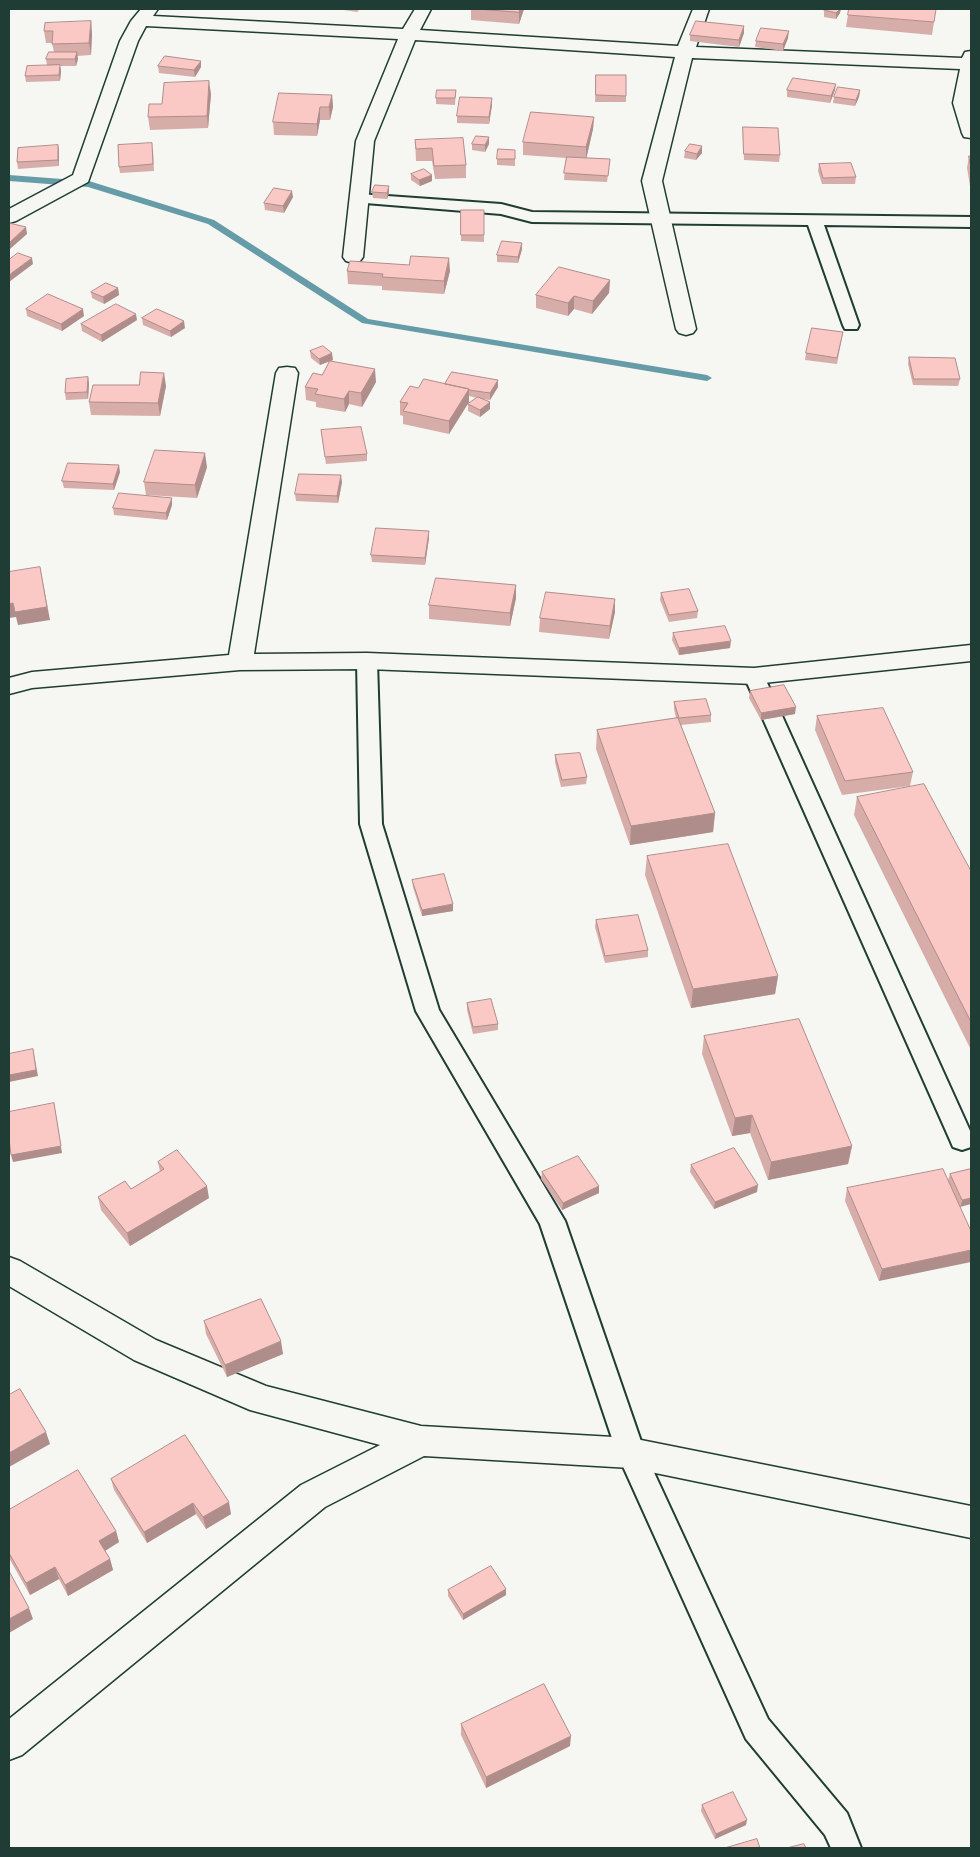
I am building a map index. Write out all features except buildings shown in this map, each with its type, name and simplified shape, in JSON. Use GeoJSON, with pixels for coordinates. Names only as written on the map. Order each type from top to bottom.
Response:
{"type":"FeatureCollection","features":[{"type":"Feature","properties":{"kind":"street"},"geometry":{"type":"LineString","coordinates":[[353,257],[364,141],[409,34],[423,9]]}},
{"type":"Feature","properties":{"kind":"street"},"geometry":{"type":"LineString","coordinates":[[686,329],[652,181],[685,52],[701,9]]}},
{"type":"Feature","properties":{"kind":"street"},"geometry":{"type":"LineString","coordinates":[[9,216],[81,178],[129,41],[145,15],[685,52],[970,61],[962,103],[971,133]]}},
{"type":"Feature","properties":{"kind":"street"},"geometry":{"type":"LineString","coordinates":[[240,662],[287,374]]}},
{"type":"Feature","properties":{"kind":"street"},"geometry":{"type":"LineString","coordinates":[[9,686],[32,680],[240,662],[367,661],[754,676],[971,653]]}},
{"type":"Feature","properties":{"kind":"street"},"geometry":{"type":"LineString","coordinates":[[9,1270],[145,1350],[262,1400],[421,1441],[631,1453],[971,1522]]}},
{"type":"Feature","properties":{"kind":"street"},"geometry":{"type":"LineString","coordinates":[[9,1742],[313,1496],[421,1441]]}},
{"type":"Feature","properties":{"kind":"lane"},"geometry":{"type":"LineString","coordinates":[[359,199],[500,209],[532,217],[971,222]]}},
{"type":"Feature","properties":{"kind":"lane"},"geometry":{"type":"LineString","coordinates":[[814,220],[851,325]]}},
{"type":"Feature","properties":{"kind":"lane"},"geometry":{"type":"LineString","coordinates":[[367,661],[371,824],[428,1011],[552,1221],[631,1453],[757,1729],[836,1824],[846,1848]]}},
{"type":"Feature","properties":{"kind":"lane"},"geometry":{"type":"LineString","coordinates":[[754,676],[962,1140]]}},
{"type":"Feature","properties":{"kind":"waterway"},"geometry":{"type":"LineString","coordinates":[[9,178],[89,184],[211,222],[365,321],[707,378]]}}]}
